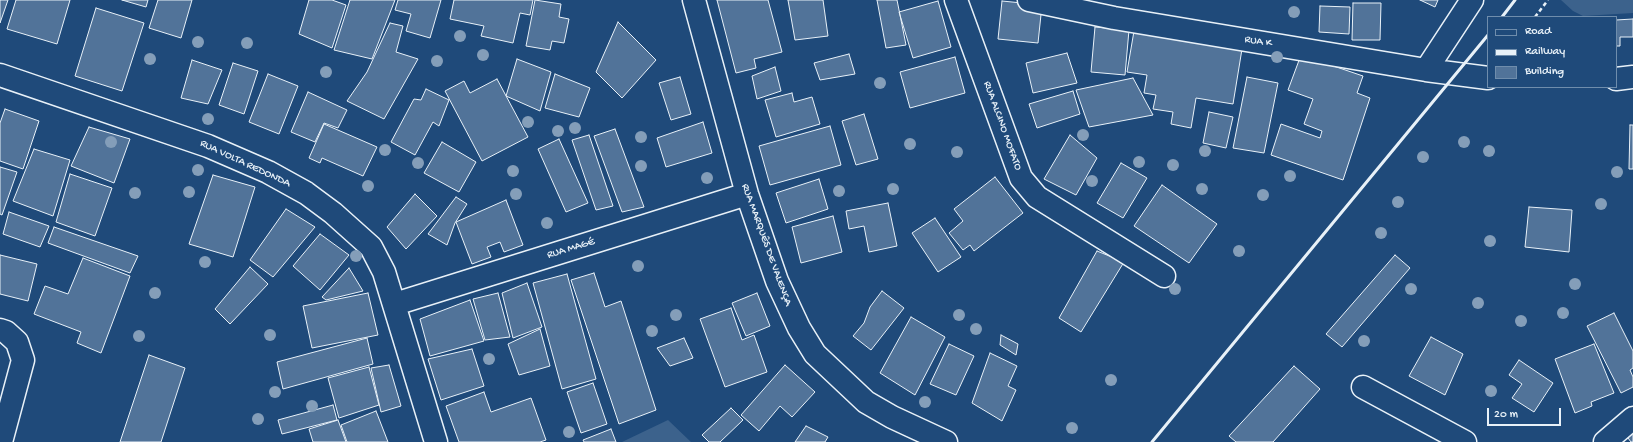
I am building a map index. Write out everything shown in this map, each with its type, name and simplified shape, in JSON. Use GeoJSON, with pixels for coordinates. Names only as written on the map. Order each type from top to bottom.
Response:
{"type":"FeatureCollection","features":[{"type":"Feature","properties":{"kind":"street","name":"RUA MARQUÊS DE VALENÇA"},"geometry":{"type":"LineString","coordinates":[[694,0],[747,194],[788,307],[815,354],[866,402],[892,417],[946,442]]}},
{"type":"Feature","properties":{"kind":"street","name":"RUA ALCINO MOFATO"},"geometry":{"type":"LineString","coordinates":[[956,0],[1021,178],[1037,197],[1164,276]]}},
{"type":"Feature","properties":{"kind":"street","name":"RUA K"},"geometry":{"type":"LineString","coordinates":[[1029,0],[1114,9],[1426,70],[1487,78]]}},
{"type":"Feature","properties":{"kind":"street"},"geometry":{"type":"LineString","coordinates":[[1426,70],[1472,0]]}},
{"type":"Feature","properties":{"kind":"street","name":"RUA VOLTA REDONDA"},"geometry":{"type":"LineString","coordinates":[[0,74],[208,146],[268,172],[306,194],[333,213],[371,248],[384,272],[436,442]]}},
{"type":"Feature","properties":{"kind":"street"},"geometry":{"type":"LineString","coordinates":[[1617,79],[1633,77]]}},
{"type":"Feature","properties":{"kind":"street","name":"RUA MAGÉ"},"geometry":{"type":"LineString","coordinates":[[395,304],[747,194]]}},
{"type":"Feature","properties":{"kind":"street"},"geometry":{"type":"LineString","coordinates":[[0,330],[6,332],[16,342],[23,360],[1,442]]}},
{"type":"Feature","properties":{"kind":"street"},"geometry":{"type":"LineString","coordinates":[[1363,387],[1465,442]]}},
{"type":"Feature","properties":{"kind":"street"},"geometry":{"type":"LineString","coordinates":[[1605,442],[1633,418]]}},
{"type":"Feature","properties":{"kind":"path"},"geometry":{"type":"LineString","coordinates":[[1536,16],[1548,0]]}},
{"type":"Feature","properties":{"kind":"shaded area"},"geometry":{"type":"Polygon","coordinates":[[[1561,0],[1633,0],[1633,13],[1583,16],[1573,11],[1561,0]]]}},
{"type":"Feature","properties":{"kind":"shaded area"},"geometry":{"type":"Polygon","coordinates":[[[668,420],[691,442],[622,442],[668,420]]]}},
{"type":"Feature","properties":{"kind":"building"},"geometry":{"type":"Polygon","coordinates":[[[0,0],[8,0],[0,23],[0,0]]]}},
{"type":"Feature","properties":{"kind":"building"},"geometry":{"type":"Polygon","coordinates":[[[16,0],[70,0],[57,44],[7,29],[16,0]]]}},
{"type":"Feature","properties":{"kind":"building"},"geometry":{"type":"Polygon","coordinates":[[[122,0],[148,0],[146,7],[122,0]]]}},
{"type":"Feature","properties":{"kind":"building"},"geometry":{"type":"Polygon","coordinates":[[[158,0],[192,0],[181,38],[149,28],[158,0]]]}},
{"type":"Feature","properties":{"kind":"building"},"geometry":{"type":"Polygon","coordinates":[[[309,0],[332,0],[346,5],[332,48],[299,34],[309,0]]]}},
{"type":"Feature","properties":{"kind":"building"},"geometry":{"type":"Polygon","coordinates":[[[350,0],[395,0],[372,59],[334,50],[350,0]]]}},
{"type":"Feature","properties":{"kind":"building"},"geometry":{"type":"Polygon","coordinates":[[[398,0],[441,0],[430,38],[406,31],[411,14],[395,10],[398,0]]]}},
{"type":"Feature","properties":{"kind":"building"},"geometry":{"type":"Polygon","coordinates":[[[454,0],[533,0],[530,15],[520,13],[513,43],[481,36],[484,26],[450,19],[454,0]]]}},
{"type":"Feature","properties":{"kind":"building"},"geometry":{"type":"Polygon","coordinates":[[[535,0],[561,4],[559,17],[569,19],[564,43],[552,41],[550,50],[526,46],[535,0]]]}},
{"type":"Feature","properties":{"kind":"building"},"geometry":{"type":"Polygon","coordinates":[[[717,0],[768,0],[782,52],[754,59],[756,68],[736,73],[717,0]]]}},
{"type":"Feature","properties":{"kind":"building"},"geometry":{"type":"Polygon","coordinates":[[[788,0],[823,0],[828,36],[795,40],[788,0]]]}},
{"type":"Feature","properties":{"kind":"building"},"geometry":{"type":"Polygon","coordinates":[[[877,0],[897,0],[906,45],[886,48],[877,0]]]}},
{"type":"Feature","properties":{"kind":"building"},"geometry":{"type":"Polygon","coordinates":[[[1420,0],[1438,0],[1435,7],[1420,0]]]}},
{"type":"Feature","properties":{"kind":"building"},"geometry":{"type":"Polygon","coordinates":[[[938,1],[951,47],[913,58],[899,12],[938,1]]]}},
{"type":"Feature","properties":{"kind":"building"},"geometry":{"type":"Polygon","coordinates":[[[1002,1],[1042,5],[1038,43],[998,39],[1002,1]]]}},
{"type":"Feature","properties":{"kind":"building"},"geometry":{"type":"Polygon","coordinates":[[[1353,3],[1381,3],[1380,40],[1352,40],[1353,3]]]}},
{"type":"Feature","properties":{"kind":"building"},"geometry":{"type":"Polygon","coordinates":[[[1320,6],[1350,7],[1349,34],[1319,32],[1320,6]]]}},
{"type":"Feature","properties":{"kind":"building"},"geometry":{"type":"Polygon","coordinates":[[[96,8],[144,23],[122,91],[75,76],[96,8]]]}},
{"type":"Feature","properties":{"kind":"building"},"geometry":{"type":"Polygon","coordinates":[[[1633,19],[1633,37],[1620,37],[1620,46],[1617,46],[1617,20],[1633,19]]]}},
{"type":"Feature","properties":{"kind":"building"},"geometry":{"type":"Polygon","coordinates":[[[618,22],[656,60],[622,98],[596,72],[618,22]]]}},
{"type":"Feature","properties":{"kind":"building"},"geometry":{"type":"Polygon","coordinates":[[[390,23],[403,26],[396,52],[418,59],[384,119],[347,101],[367,72],[390,23]]]}},
{"type":"Feature","properties":{"kind":"building"},"geometry":{"type":"Polygon","coordinates":[[[1095,27],[1129,30],[1125,75],[1091,72],[1095,27]]]}},
{"type":"Feature","properties":{"kind":"building"},"geometry":{"type":"Polygon","coordinates":[[[1134,31],[1242,49],[1233,104],[1196,98],[1191,128],[1171,124],[1173,112],[1153,109],[1156,95],[1144,93],[1147,75],[1127,72],[1134,31]]]}},
{"type":"Feature","properties":{"kind":"building"},"geometry":{"type":"Polygon","coordinates":[[[1067,53],[1077,83],[1033,93],[1026,63],[1067,53]]]}},
{"type":"Feature","properties":{"kind":"building"},"geometry":{"type":"Polygon","coordinates":[[[849,54],[855,74],[820,80],[814,63],[849,54]]]}},
{"type":"Feature","properties":{"kind":"building"},"geometry":{"type":"Polygon","coordinates":[[[1301,55],[1363,76],[1357,93],[1370,98],[1343,180],[1271,155],[1281,124],[1320,138],[1322,131],[1304,124],[1313,99],[1288,90],[1301,55]]]}},
{"type":"Feature","properties":{"kind":"building"},"geometry":{"type":"Polygon","coordinates":[[[955,57],[965,93],[910,108],[900,72],[955,57]]]}},
{"type":"Feature","properties":{"kind":"building"},"geometry":{"type":"Polygon","coordinates":[[[517,59],[551,72],[540,111],[506,96],[517,59]]]}},
{"type":"Feature","properties":{"kind":"building"},"geometry":{"type":"Polygon","coordinates":[[[192,60],[222,70],[208,104],[181,98],[192,60]]]}},
{"type":"Feature","properties":{"kind":"building"},"geometry":{"type":"Polygon","coordinates":[[[233,63],[258,71],[244,114],[219,105],[233,63]]]}},
{"type":"Feature","properties":{"kind":"building"},"geometry":{"type":"Polygon","coordinates":[[[775,67],[781,91],[757,99],[752,76],[775,67]]]}},
{"type":"Feature","properties":{"kind":"building"},"geometry":{"type":"Polygon","coordinates":[[[268,74],[298,86],[279,134],[249,122],[268,74]]]}},
{"type":"Feature","properties":{"kind":"building"},"geometry":{"type":"Polygon","coordinates":[[[555,74],[590,88],[579,117],[545,108],[555,74]]]}},
{"type":"Feature","properties":{"kind":"building"},"geometry":{"type":"Polygon","coordinates":[[[680,77],[691,114],[671,120],[659,83],[680,77]]]}},
{"type":"Feature","properties":{"kind":"building"},"geometry":{"type":"Polygon","coordinates":[[[1247,77],[1278,83],[1264,153],[1233,148],[1247,77]]]}},
{"type":"Feature","properties":{"kind":"building"},"geometry":{"type":"Polygon","coordinates":[[[1133,78],[1153,115],[1089,127],[1076,90],[1133,78]]]}},
{"type":"Feature","properties":{"kind":"building"},"geometry":{"type":"Polygon","coordinates":[[[497,79],[528,137],[482,161],[445,91],[464,81],[470,93],[497,79]]]}},
{"type":"Feature","properties":{"kind":"building"},"geometry":{"type":"Polygon","coordinates":[[[426,89],[449,100],[439,126],[433,122],[415,155],[391,142],[414,99],[421,100],[426,89]]]}},
{"type":"Feature","properties":{"kind":"building"},"geometry":{"type":"Polygon","coordinates":[[[1073,91],[1080,114],[1037,128],[1029,104],[1073,91]]]}},
{"type":"Feature","properties":{"kind":"building"},"geometry":{"type":"Polygon","coordinates":[[[308,92],[347,110],[338,128],[324,123],[315,142],[291,132],[308,92]]]}},
{"type":"Feature","properties":{"kind":"building"},"geometry":{"type":"Polygon","coordinates":[[[792,93],[794,102],[812,97],[820,124],[776,137],[765,100],[792,93]]]}},
{"type":"Feature","properties":{"kind":"building"},"geometry":{"type":"Polygon","coordinates":[[[5,109],[39,121],[23,169],[0,161],[0,123],[5,109]]]}},
{"type":"Feature","properties":{"kind":"building"},"geometry":{"type":"Polygon","coordinates":[[[1209,112],[1233,117],[1226,148],[1203,143],[1209,112]]]}},
{"type":"Feature","properties":{"kind":"building"},"geometry":{"type":"Polygon","coordinates":[[[864,114],[878,159],[856,165],[842,121],[864,114]]]}},
{"type":"Feature","properties":{"kind":"building"},"geometry":{"type":"Polygon","coordinates":[[[703,122],[712,153],[666,167],[657,138],[703,122]]]}},
{"type":"Feature","properties":{"kind":"building"},"geometry":{"type":"Polygon","coordinates":[[[324,124],[377,147],[363,176],[322,158],[320,163],[309,158],[324,124]]]}},
{"type":"Feature","properties":{"kind":"building"},"geometry":{"type":"Polygon","coordinates":[[[1630,125],[1633,125],[1633,169],[1629,169],[1630,125]]]}},
{"type":"Feature","properties":{"kind":"building"},"geometry":{"type":"Polygon","coordinates":[[[830,126],[841,165],[770,185],[759,146],[830,126]]]}},
{"type":"Feature","properties":{"kind":"building"},"geometry":{"type":"Polygon","coordinates":[[[89,127],[130,139],[114,183],[71,166],[89,127]]]}},
{"type":"Feature","properties":{"kind":"building"},"geometry":{"type":"Polygon","coordinates":[[[615,129],[644,207],[622,212],[594,136],[615,129]]]}},
{"type":"Feature","properties":{"kind":"building"},"geometry":{"type":"Polygon","coordinates":[[[589,135],[613,206],[596,210],[572,140],[589,135]]]}},
{"type":"Feature","properties":{"kind":"building"},"geometry":{"type":"Polygon","coordinates":[[[1070,135],[1097,158],[1076,195],[1044,179],[1070,135]]]}},
{"type":"Feature","properties":{"kind":"building"},"geometry":{"type":"Polygon","coordinates":[[[559,139],[588,203],[566,212],[538,149],[559,139]]]}},
{"type":"Feature","properties":{"kind":"building"},"geometry":{"type":"Polygon","coordinates":[[[442,142],[476,162],[459,192],[424,173],[442,142]]]}},
{"type":"Feature","properties":{"kind":"building"},"geometry":{"type":"Polygon","coordinates":[[[34,149],[70,160],[53,216],[13,201],[34,149]]]}},
{"type":"Feature","properties":{"kind":"building"},"geometry":{"type":"Polygon","coordinates":[[[1121,163],[1147,178],[1123,218],[1097,203],[1121,163]]]}},
{"type":"Feature","properties":{"kind":"building"},"geometry":{"type":"Polygon","coordinates":[[[0,167],[17,172],[2,215],[0,214],[0,167]]]}},
{"type":"Feature","properties":{"kind":"building"},"geometry":{"type":"Polygon","coordinates":[[[70,174],[112,188],[95,236],[56,222],[70,174]]]}},
{"type":"Feature","properties":{"kind":"building"},"geometry":{"type":"Polygon","coordinates":[[[213,175],[255,187],[233,257],[189,244],[213,175]]]}},
{"type":"Feature","properties":{"kind":"building"},"geometry":{"type":"Polygon","coordinates":[[[995,177],[1023,213],[974,251],[970,245],[963,250],[949,233],[963,221],[954,209],[995,177]]]}},
{"type":"Feature","properties":{"kind":"building"},"geometry":{"type":"Polygon","coordinates":[[[819,179],[828,209],[786,223],[776,193],[819,179]]]}},
{"type":"Feature","properties":{"kind":"building"},"geometry":{"type":"Polygon","coordinates":[[[1162,185],[1217,224],[1189,263],[1134,226],[1162,185]]]}},
{"type":"Feature","properties":{"kind":"building"},"geometry":{"type":"Polygon","coordinates":[[[415,194],[437,216],[406,249],[387,227],[415,194]]]}},
{"type":"Feature","properties":{"kind":"building"},"geometry":{"type":"Polygon","coordinates":[[[456,197],[467,204],[455,223],[447,245],[428,234],[456,197]]]}},
{"type":"Feature","properties":{"kind":"building"},"geometry":{"type":"Polygon","coordinates":[[[506,200],[523,245],[504,252],[500,242],[487,247],[491,257],[472,264],[456,222],[506,200]]]}},
{"type":"Feature","properties":{"kind":"building"},"geometry":{"type":"Polygon","coordinates":[[[888,203],[897,246],[869,252],[864,226],[849,229],[846,211],[888,203]]]}},
{"type":"Feature","properties":{"kind":"building"},"geometry":{"type":"Polygon","coordinates":[[[1529,207],[1572,210],[1569,252],[1525,247],[1529,207]]]}},
{"type":"Feature","properties":{"kind":"building"},"geometry":{"type":"Polygon","coordinates":[[[286,209],[315,227],[273,277],[250,260],[286,209]]]}},
{"type":"Feature","properties":{"kind":"building"},"geometry":{"type":"Polygon","coordinates":[[[9,212],[49,226],[40,247],[3,234],[9,212]]]}},
{"type":"Feature","properties":{"kind":"building"},"geometry":{"type":"Polygon","coordinates":[[[833,216],[842,252],[801,263],[792,227],[833,216]]]}},
{"type":"Feature","properties":{"kind":"building"},"geometry":{"type":"Polygon","coordinates":[[[935,218],[961,257],[938,272],[912,233],[935,218]]]}},
{"type":"Feature","properties":{"kind":"building"},"geometry":{"type":"Polygon","coordinates":[[[54,227],[138,256],[130,273],[48,243],[54,227]]]}},
{"type":"Feature","properties":{"kind":"building"},"geometry":{"type":"Polygon","coordinates":[[[320,234],[349,255],[320,290],[293,266],[320,234]]]}},
{"type":"Feature","properties":{"kind":"building"},"geometry":{"type":"Polygon","coordinates":[[[1097,251],[1124,262],[1081,332],[1059,318],[1097,251]]]}},
{"type":"Feature","properties":{"kind":"building"},"geometry":{"type":"Polygon","coordinates":[[[0,255],[37,264],[28,301],[0,294],[0,255]]]}},
{"type":"Feature","properties":{"kind":"building"},"geometry":{"type":"Polygon","coordinates":[[[1395,255],[1410,268],[1342,347],[1326,334],[1395,255]]]}},
{"type":"Feature","properties":{"kind":"building"},"geometry":{"type":"Polygon","coordinates":[[[83,258],[130,276],[101,353],[77,343],[81,332],[34,314],[45,286],[68,294],[83,258]]]}},
{"type":"Feature","properties":{"kind":"building"},"geometry":{"type":"Polygon","coordinates":[[[250,267],[268,284],[230,324],[215,309],[250,267]]]}},
{"type":"Feature","properties":{"kind":"building"},"geometry":{"type":"Polygon","coordinates":[[[349,268],[363,291],[326,300],[322,297],[349,268]]]}},
{"type":"Feature","properties":{"kind":"building"},"geometry":{"type":"Polygon","coordinates":[[[594,273],[605,307],[621,301],[656,410],[619,424],[571,280],[594,273]]]}},
{"type":"Feature","properties":{"kind":"building"},"geometry":{"type":"Polygon","coordinates":[[[567,274],[596,379],[562,389],[533,283],[567,274]]]}},
{"type":"Feature","properties":{"kind":"building"},"geometry":{"type":"Polygon","coordinates":[[[527,283],[542,327],[513,338],[502,293],[527,283]]]}},
{"type":"Feature","properties":{"kind":"building"},"geometry":{"type":"Polygon","coordinates":[[[882,291],[904,308],[871,350],[853,336],[864,323],[870,307],[882,291]]]}},
{"type":"Feature","properties":{"kind":"building"},"geometry":{"type":"Polygon","coordinates":[[[368,293],[378,335],[312,348],[303,306],[368,293]]]}},
{"type":"Feature","properties":{"kind":"building"},"geometry":{"type":"Polygon","coordinates":[[[498,293],[510,337],[485,340],[473,299],[498,293]]]}},
{"type":"Feature","properties":{"kind":"building"},"geometry":{"type":"Polygon","coordinates":[[[757,293],[770,326],[746,336],[732,303],[757,293]]]}},
{"type":"Feature","properties":{"kind":"building"},"geometry":{"type":"Polygon","coordinates":[[[470,300],[484,341],[430,356],[420,319],[470,300]]]}},
{"type":"Feature","properties":{"kind":"building"},"geometry":{"type":"Polygon","coordinates":[[[731,308],[742,340],[754,335],[767,372],[725,387],[700,319],[731,308]]]}},
{"type":"Feature","properties":{"kind":"building"},"geometry":{"type":"Polygon","coordinates":[[[1614,313],[1633,351],[1633,368],[1630,370],[1633,377],[1633,387],[1621,393],[1587,326],[1614,313]]]}},
{"type":"Feature","properties":{"kind":"building"},"geometry":{"type":"Polygon","coordinates":[[[911,317],[945,337],[915,395],[880,373],[911,317]]]}},
{"type":"Feature","properties":{"kind":"building"},"geometry":{"type":"Polygon","coordinates":[[[540,329],[550,366],[519,375],[508,344],[540,329]]]}},
{"type":"Feature","properties":{"kind":"building"},"geometry":{"type":"Polygon","coordinates":[[[1001,335],[1018,344],[1016,355],[1000,345],[1001,335]]]}},
{"type":"Feature","properties":{"kind":"building"},"geometry":{"type":"Polygon","coordinates":[[[1431,337],[1463,354],[1445,395],[1409,376],[1431,337]]]}},
{"type":"Feature","properties":{"kind":"building"},"geometry":{"type":"Polygon","coordinates":[[[367,338],[373,364],[283,389],[277,362],[367,338]]]}},
{"type":"Feature","properties":{"kind":"building"},"geometry":{"type":"Polygon","coordinates":[[[684,338],[693,358],[670,366],[657,348],[684,338]]]}},
{"type":"Feature","properties":{"kind":"building"},"geometry":{"type":"Polygon","coordinates":[[[949,344],[974,356],[956,395],[930,384],[949,344]]]}},
{"type":"Feature","properties":{"kind":"building"},"geometry":{"type":"Polygon","coordinates":[[[1594,344],[1614,393],[1591,402],[1592,406],[1575,413],[1555,359],[1594,344]]]}},
{"type":"Feature","properties":{"kind":"building"},"geometry":{"type":"Polygon","coordinates":[[[472,349],[484,386],[441,400],[428,359],[472,349]]]}},
{"type":"Feature","properties":{"kind":"building"},"geometry":{"type":"Polygon","coordinates":[[[990,353],[1017,366],[1008,386],[1016,390],[1002,421],[972,403],[990,353]]]}},
{"type":"Feature","properties":{"kind":"building"},"geometry":{"type":"Polygon","coordinates":[[[149,355],[185,368],[161,442],[120,442],[149,355]]]}},
{"type":"Feature","properties":{"kind":"building"},"geometry":{"type":"Polygon","coordinates":[[[1519,360],[1553,383],[1534,412],[1512,398],[1522,384],[1509,375],[1519,360]]]}},
{"type":"Feature","properties":{"kind":"building"},"geometry":{"type":"Polygon","coordinates":[[[389,365],[401,406],[381,412],[371,368],[389,365]]]}},
{"type":"Feature","properties":{"kind":"building"},"geometry":{"type":"Polygon","coordinates":[[[785,365],[815,392],[792,417],[780,406],[759,431],[741,415],[785,365]]]}},
{"type":"Feature","properties":{"kind":"building"},"geometry":{"type":"Polygon","coordinates":[[[1294,366],[1320,389],[1273,442],[1236,442],[1229,436],[1294,366]]]}},
{"type":"Feature","properties":{"kind":"building"},"geometry":{"type":"Polygon","coordinates":[[[369,367],[379,405],[339,418],[328,378],[369,367]]]}},
{"type":"Feature","properties":{"kind":"building"},"geometry":{"type":"Polygon","coordinates":[[[593,383],[607,424],[581,433],[567,392],[593,383]]]}},
{"type":"Feature","properties":{"kind":"building"},"geometry":{"type":"Polygon","coordinates":[[[484,392],[491,412],[531,398],[546,440],[540,442],[459,442],[446,406],[484,392]]]}},
{"type":"Feature","properties":{"kind":"building"},"geometry":{"type":"Polygon","coordinates":[[[333,405],[337,420],[282,434],[278,420],[333,405]]]}},
{"type":"Feature","properties":{"kind":"building"},"geometry":{"type":"Polygon","coordinates":[[[731,408],[743,420],[720,442],[709,442],[702,435],[731,408]]]}},
{"type":"Feature","properties":{"kind":"building"},"geometry":{"type":"Polygon","coordinates":[[[376,411],[388,442],[347,442],[341,425],[376,411]]]}},
{"type":"Feature","properties":{"kind":"building"},"geometry":{"type":"Polygon","coordinates":[[[338,420],[346,442],[313,442],[309,429],[338,420]]]}},
{"type":"Feature","properties":{"kind":"building"},"geometry":{"type":"Polygon","coordinates":[[[806,426],[828,437],[825,442],[795,442],[806,426]]]}},
{"type":"Feature","properties":{"kind":"building"},"geometry":{"type":"Polygon","coordinates":[[[1633,428],[1633,442],[1631,442],[1625,434],[1633,428]]]}},
{"type":"Feature","properties":{"kind":"building"},"geometry":{"type":"Polygon","coordinates":[[[611,429],[616,442],[584,442],[583,440],[611,429]]]}},
{"type":"Feature","properties":{"kind":"railway"},"geometry":{"type":"LineString","coordinates":[[1503,16],[1515,0]]}},
{"type":"Feature","properties":{"kind":"railway"},"geometry":{"type":"LineString","coordinates":[[1152,442],[1487,36]]}}]}
